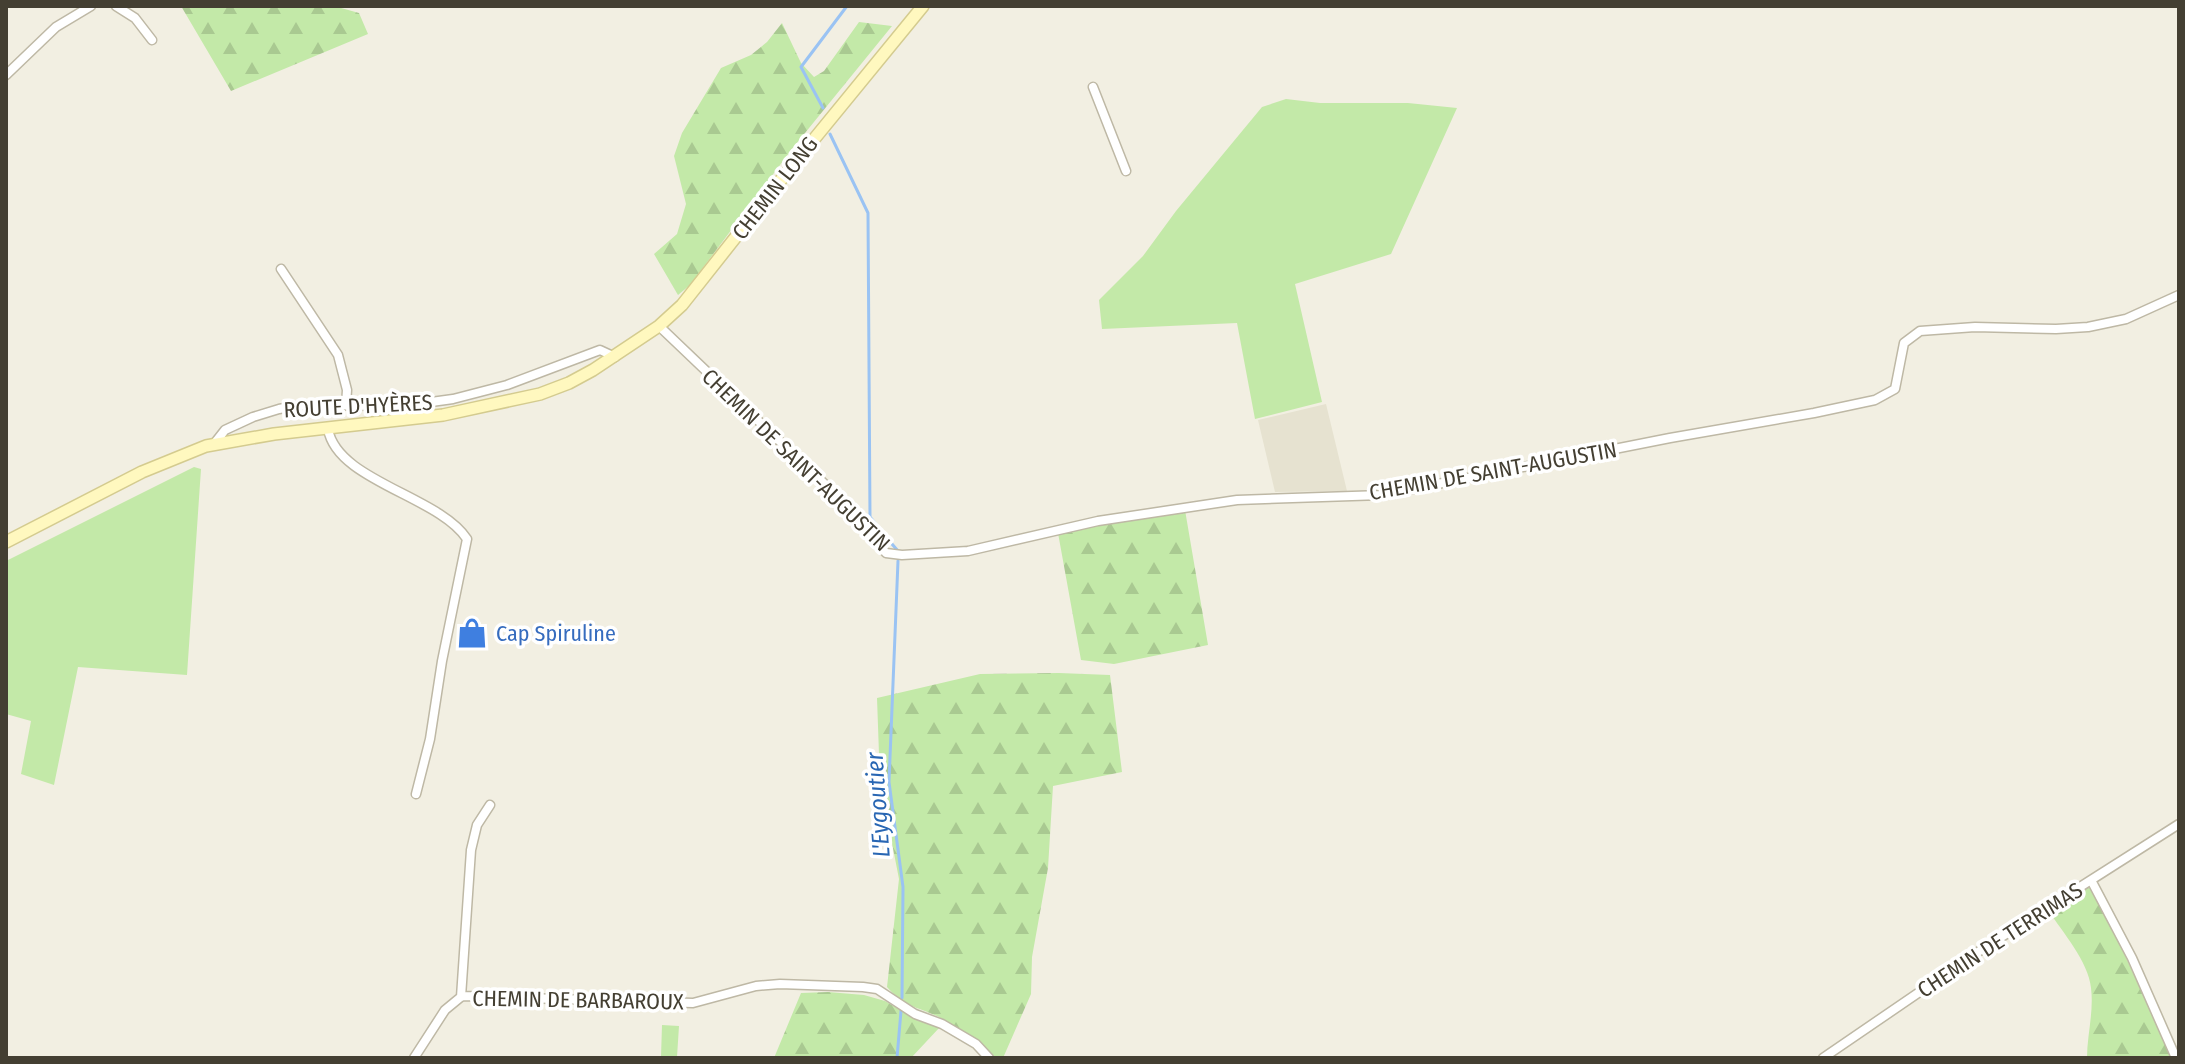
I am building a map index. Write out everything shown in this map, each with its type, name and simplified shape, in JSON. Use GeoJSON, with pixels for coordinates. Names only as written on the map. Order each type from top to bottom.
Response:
{"type":"FeatureCollection","features":[{"type":"Feature","properties":{"kind":"main road","name":"CHEMIN LONG"},"geometry":{"type":"LineString","coordinates":[[593,370],[659,326],[701,283],[923,6]]}},
{"type":"Feature","properties":{"kind":"main road","name":"ROUTE D'HYÈRES"},"geometry":{"type":"LineString","coordinates":[[6,542],[142,472],[214,444],[416,419],[516,400],[569,383],[593,370]]}},
{"type":"Feature","properties":{"kind":"street"},"geometry":{"type":"LineString","coordinates":[[6,75],[56,27],[91,6]]}},
{"type":"Feature","properties":{"kind":"street"},"geometry":{"type":"LineString","coordinates":[[116,6],[135,18],[152,40]]}},
{"type":"Feature","properties":{"kind":"street"},"geometry":{"type":"LineString","coordinates":[[1093,87],[1126,171]]}},
{"type":"Feature","properties":{"kind":"street"},"geometry":{"type":"LineString","coordinates":[[281,269],[338,355],[346,381],[346,405]]}},
{"type":"Feature","properties":{"kind":"street","name":"CHEMIN DE SAINT-AUGUSTIN"},"geometry":{"type":"LineString","coordinates":[[659,326],[835,494],[886,553],[902,555],[968,551],[1099,520],[1220,502],[1289,496],[1382,495],[1813,413],[1875,400],[1895,389],[1904,343],[1920,331],[1975,327],[2088,327],[2126,319],[2179,295]]}},
{"type":"Feature","properties":{"kind":"street","name":"ROUTE D'HYÈRES"},"geometry":{"type":"LineString","coordinates":[[214,444],[225,430],[279,409],[300,405],[402,406],[453,399],[507,385],[600,350],[615,357]]}},
{"type":"Feature","properties":{"kind":"street"},"geometry":{"type":"LineString","coordinates":[[328,429],[329,436],[352,465],[451,521],[467,539],[430,739],[416,794]]}},
{"type":"Feature","properties":{"kind":"street"},"geometry":{"type":"LineString","coordinates":[[461,997],[471,850],[477,825],[490,805]]}},
{"type":"Feature","properties":{"kind":"street","name":"CHEMIN DE TERRIMAS"},"geometry":{"type":"LineString","coordinates":[[1823,1058],[1978,952],[2179,824]]}},
{"type":"Feature","properties":{"kind":"street"},"geometry":{"type":"LineString","coordinates":[[2091,880],[2132,958],[2176,1058]]}},
{"type":"Feature","properties":{"kind":"street","name":"CHEMIN DE BARBAROUX"},"geometry":{"type":"LineString","coordinates":[[414,1058],[445,1010],[461,997],[693,1003],[756,986],[780,984],[877,989],[915,1014],[942,1024],[976,1044],[989,1058]]}},
{"type":"Feature","properties":{"kind":"shaded area"},"geometry":{"type":"Polygon","coordinates":[[[1326,404],[1347,491],[1275,492],[1258,420],[1326,404]]]}},
{"type":"Feature","properties":{"kind":"green space"},"geometry":{"type":"Polygon","coordinates":[[[181,6],[334,6],[359,13],[368,34],[231,91],[181,6]]]}},
{"type":"Feature","properties":{"kind":"green space"},"geometry":{"type":"Polygon","coordinates":[[[859,22],[892,26],[792,149],[690,285],[678,295],[654,254],[677,234],[686,204],[674,156],[682,133],[721,68],[751,55],[767,42],[782,23],[801,63],[814,77],[824,71],[859,22]]]}},
{"type":"Feature","properties":{"kind":"green space"},"geometry":{"type":"Polygon","coordinates":[[[1286,99],[1320,103],[1408,103],[1457,108],[1391,254],[1295,284],[1322,402],[1255,419],[1237,323],[1102,329],[1099,300],[1143,256],[1262,107],[1286,99]]]}},
{"type":"Feature","properties":{"kind":"green space"},"geometry":{"type":"Polygon","coordinates":[[[194,467],[201,469],[187,675],[78,667],[54,785],[21,774],[31,721],[6,714],[6,561],[194,467]]]}},
{"type":"Feature","properties":{"kind":"green space"},"geometry":{"type":"Polygon","coordinates":[[[1185,510],[1208,645],[1114,664],[1081,660],[1058,533],[1185,510]]]}},
{"type":"Feature","properties":{"kind":"green space"},"geometry":{"type":"Polygon","coordinates":[[[980,674],[1110,675],[1122,772],[1053,786],[1048,868],[1032,957],[1031,994],[1003,1058],[994,1058],[960,1030],[905,1002],[887,987],[899,879],[880,782],[877,698],[980,674]]]}},
{"type":"Feature","properties":{"kind":"green space"},"geometry":{"type":"Polygon","coordinates":[[[2091,883],[2173,1058],[2087,1058],[2092,1006],[2089,978],[2074,948],[2048,910],[2091,883]]]}},
{"type":"Feature","properties":{"kind":"green space"},"geometry":{"type":"Polygon","coordinates":[[[801,993],[864,995],[885,1001],[912,1017],[940,1027],[911,1058],[774,1058],[801,993]]]}},
{"type":"Feature","properties":{"kind":"green space"},"geometry":{"type":"Polygon","coordinates":[[[662,1025],[679,1026],[677,1057],[661,1057],[662,1025]]]}},
{"type":"Feature","properties":{"kind":"waterway","name":"L'Eygoutier"},"geometry":{"type":"LineString","coordinates":[[823,108],[801,67],[847,6]]}},
{"type":"Feature","properties":{"kind":"waterway","name":"L'Eygoutier"},"geometry":{"type":"LineString","coordinates":[[830,134],[868,213],[870,517],[884,534]]}},
{"type":"Feature","properties":{"kind":"waterway","name":"L'Eygoutier"},"geometry":{"type":"LineString","coordinates":[[892,544],[898,551]]}},
{"type":"Feature","properties":{"kind":"waterway","name":"L'Eygoutier"},"geometry":{"type":"LineString","coordinates":[[898,561],[889,782],[903,887],[902,998]]}},
{"type":"Feature","properties":{"kind":"waterway","name":"L'Eygoutier"},"geometry":{"type":"LineString","coordinates":[[897,1058],[901,1011]]}},
{"type":"Feature","properties":{"kind":"place","name":"Cap Spiruline"},"geometry":{"type":"Point","coordinates":[472,633]}}]}
